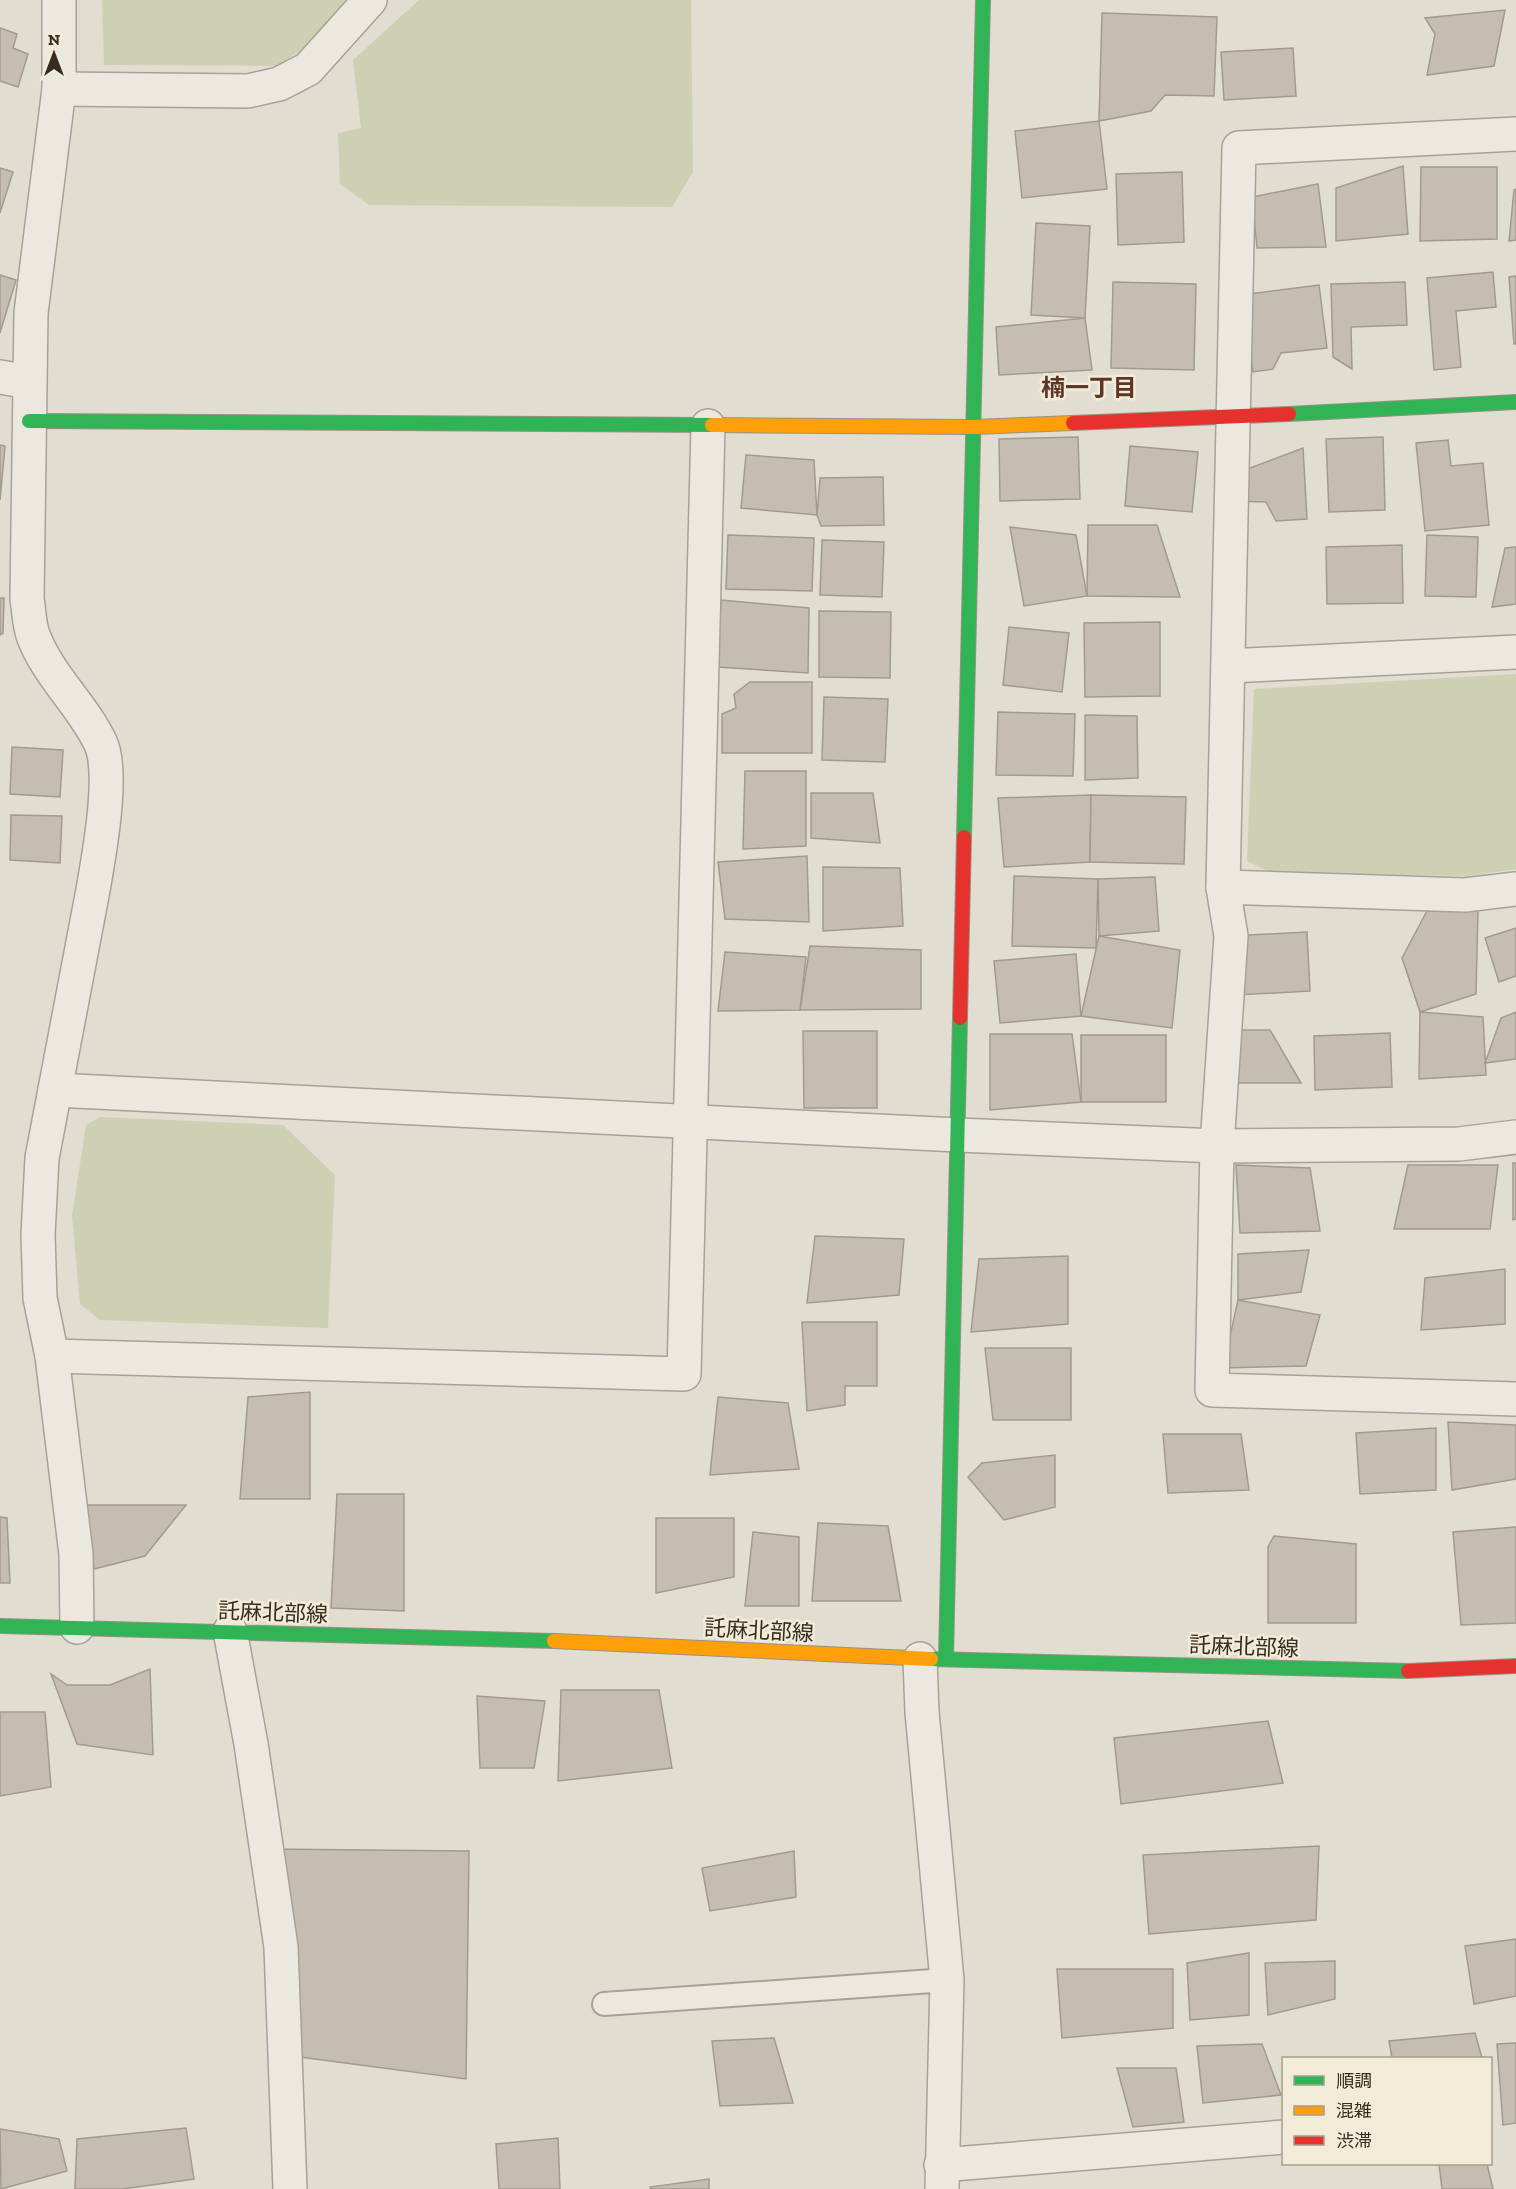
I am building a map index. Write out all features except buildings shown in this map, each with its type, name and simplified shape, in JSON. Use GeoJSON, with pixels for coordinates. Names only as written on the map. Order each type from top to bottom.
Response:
{"type":"FeatureCollection","features":[{"type":"Feature","properties":{"kind":"street"},"geometry":{"type":"LineString","coordinates":[[60,0],[59,89],[31,313],[15,379],[29,421],[27,599],[33,634],[44,658],[101,745],[106,770],[100,852],[42,1158],[38,1235],[40,1298],[52,1356],[76,1554],[78,1627]]}},
{"type":"Feature","properties":{"kind":"street"},"geometry":{"type":"LineString","coordinates":[[59,89],[248,91],[279,84],[308,69],[370,0]]}},
{"type":"Feature","properties":{"kind":"street"},"geometry":{"type":"LineString","coordinates":[[983,0],[958,1135],[933,1659],[922,1712],[947,1980],[942,2177],[1282,2137]]}},
{"type":"Feature","properties":{"kind":"street"},"geometry":{"type":"LineString","coordinates":[[1516,134],[1239,148],[1223,887],[1231,936],[1217,1146],[1212,1390],[1516,1399]]}},
{"type":"Feature","properties":{"kind":"street"},"geometry":{"type":"LineString","coordinates":[[29,421],[974,428],[1516,402]]}},
{"type":"Feature","properties":{"kind":"street"},"geometry":{"type":"LineString","coordinates":[[52,1356],[684,1374],[708,426]]}},
{"type":"Feature","properties":{"kind":"street"},"geometry":{"type":"LineString","coordinates":[[1228,666],[1516,652]]}},
{"type":"Feature","properties":{"kind":"street"},"geometry":{"type":"LineString","coordinates":[[1223,887],[1465,895],[1516,889]]}},
{"type":"Feature","properties":{"kind":"street"},"geometry":{"type":"LineString","coordinates":[[55,1089],[1217,1146],[1459,1144],[1516,1137]]}},
{"type":"Feature","properties":{"kind":"street","name":"託麻北部線"},"geometry":{"type":"LineString","coordinates":[[0,1626],[529,1640],[933,1659],[1377,1672],[1516,1666]]}},
{"type":"Feature","properties":{"kind":"street"},"geometry":{"type":"LineString","coordinates":[[230,1631],[251,1744],[281,1947],[290,2189]]}},
{"type":"Feature","properties":{"kind":"lane"},"geometry":{"type":"LineString","coordinates":[[604,2004],[947,1980]]}},
{"type":"Feature","properties":{"kind":"green space"},"geometry":{"type":"Polygon","coordinates":[[[102,0],[349,0],[320,37],[278,66],[104,65],[102,0]]]}},
{"type":"Feature","properties":{"kind":"green space"},"geometry":{"type":"Polygon","coordinates":[[[419,0],[691,0],[693,172],[672,207],[369,205],[340,184],[338,133],[361,128],[353,60],[419,0]]]}},
{"type":"Feature","properties":{"kind":"green space"},"geometry":{"type":"Polygon","coordinates":[[[1516,674],[1516,869],[1469,876],[1272,873],[1247,861],[1254,689],[1516,674]]]}},
{"type":"Feature","properties":{"kind":"green space"},"geometry":{"type":"Polygon","coordinates":[[[100,1117],[283,1125],[335,1175],[328,1328],[100,1320],[80,1304],[72,1216],[86,1125],[100,1117]]]}},
{"type":"Feature","properties":{"kind":"traffic: fast"},"geometry":{"type":"LineString","coordinates":[[964,837],[983,0]]}},
{"type":"Feature","properties":{"kind":"traffic: fast"},"geometry":{"type":"LineString","coordinates":[[1289,414],[1516,402]]}},
{"type":"Feature","properties":{"kind":"traffic: fast"},"geometry":{"type":"LineString","coordinates":[[29,421],[712,425]]}},
{"type":"Feature","properties":{"kind":"traffic: fast"},"geometry":{"type":"LineString","coordinates":[[946,1658],[960,1018]]}},
{"type":"Feature","properties":{"kind":"traffic: fast"},"geometry":{"type":"LineString","coordinates":[[0,1626],[554,1641]]}},
{"type":"Feature","properties":{"kind":"traffic: fast"},"geometry":{"type":"LineString","coordinates":[[931,1659],[1408,1671]]}},
{"type":"Feature","properties":{"kind":"traffic: slow"},"geometry":{"type":"LineString","coordinates":[[712,425],[974,427],[1073,423]]}},
{"type":"Feature","properties":{"kind":"traffic: slow"},"geometry":{"type":"LineString","coordinates":[[554,1641],[931,1659]]}},
{"type":"Feature","properties":{"kind":"traffic: jam"},"geometry":{"type":"LineString","coordinates":[[1073,423],[1289,414]]}},
{"type":"Feature","properties":{"kind":"traffic: jam"},"geometry":{"type":"LineString","coordinates":[[960,1018],[964,837]]}},
{"type":"Feature","properties":{"kind":"traffic: jam"},"geometry":{"type":"LineString","coordinates":[[1408,1671],[1516,1666]]}},
{"type":"Feature","properties":{"kind":"district","name":"楠一丁目"},"geometry":{"type":"Point","coordinates":[1089,388]}}]}
